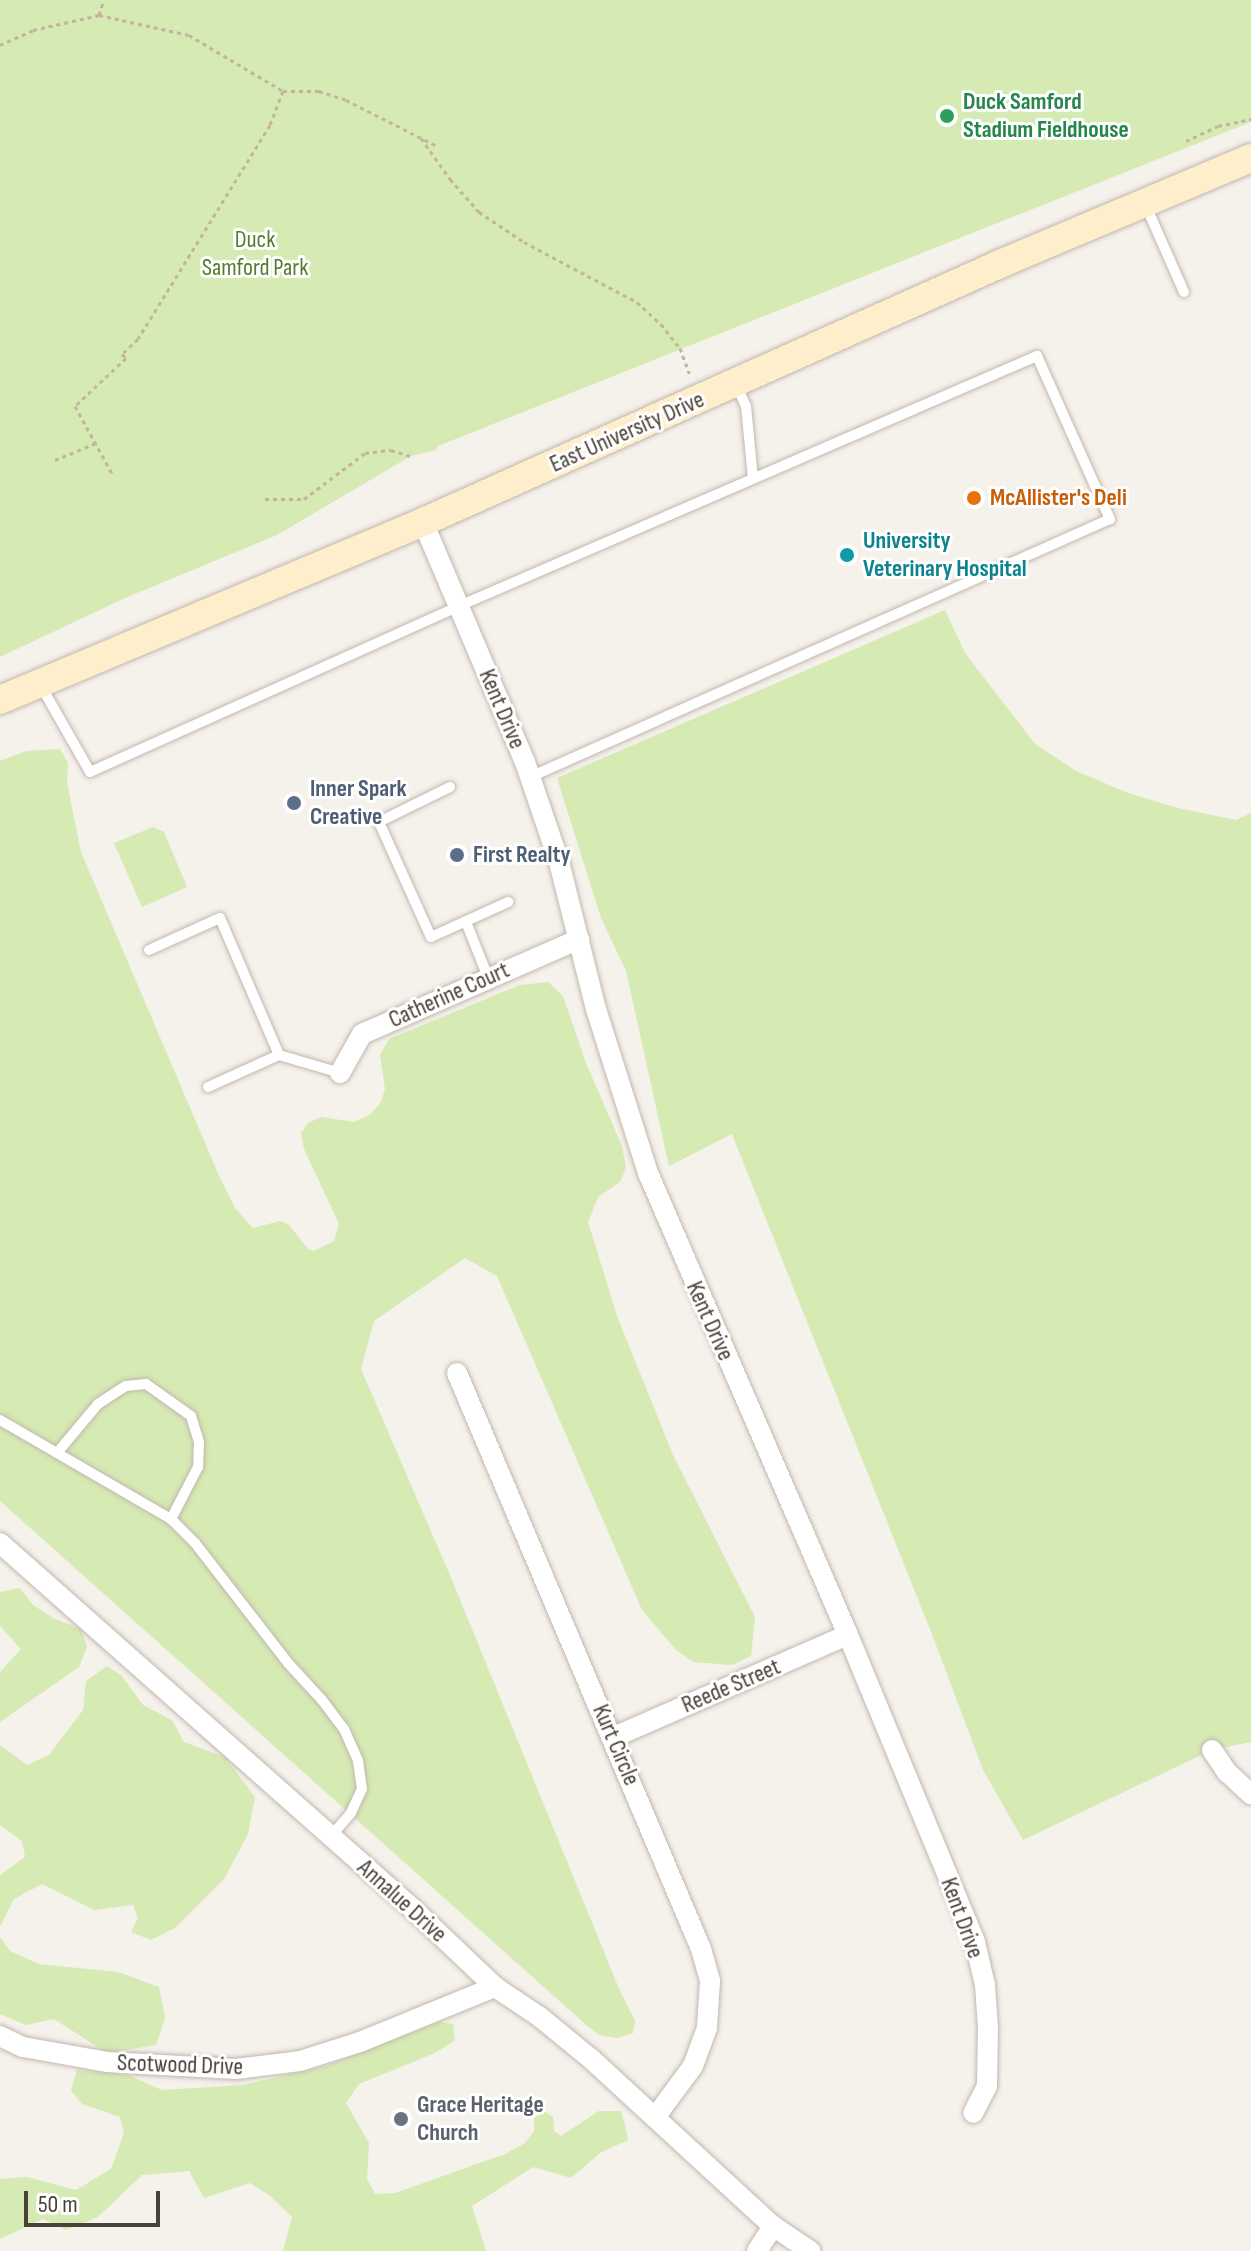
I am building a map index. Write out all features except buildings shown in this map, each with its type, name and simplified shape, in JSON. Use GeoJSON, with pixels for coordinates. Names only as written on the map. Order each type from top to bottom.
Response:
{"type":"FeatureCollection","features":[{"type":"Feature","properties":{"kind":"main road","name":"East University Drive"},"geometry":{"type":"LineString","coordinates":[[0,700],[423,522],[1251,158]]}},
{"type":"Feature","properties":{"kind":"street","name":"Kent Drive"},"geometry":{"type":"LineString","coordinates":[[423,522],[530,777],[579,939],[596,1009],[648,1173],[848,1635],[975,1942],[985,1985],[988,2039],[987,2086],[973,2113]]}},
{"type":"Feature","properties":{"kind":"street","name":"Catherine Court"},"geometry":{"type":"LineString","coordinates":[[340,1073],[362,1034],[579,939]]}},
{"type":"Feature","properties":{"kind":"street","name":"Kurt Circle"},"geometry":{"type":"LineString","coordinates":[[457,1373],[614,1737],[701,1949],[710,1981],[710,2004],[701,2048],[687,2074],[656,2116]]}},
{"type":"Feature","properties":{"kind":"street","name":"Annalue Drive"},"geometry":{"type":"LineString","coordinates":[[0,1543],[331,1836],[495,1987],[540,2017],[656,2116],[773,2226],[810,2251]]}},
{"type":"Feature","properties":{"kind":"street","name":"Reede Street"},"geometry":{"type":"LineString","coordinates":[[614,1737],[848,1635]]}},
{"type":"Feature","properties":{"kind":"street"},"geometry":{"type":"LineString","coordinates":[[1212,1750],[1227,1772],[1251,1794]]}},
{"type":"Feature","properties":{"kind":"street","name":"Scotwood Drive"},"geometry":{"type":"LineString","coordinates":[[0,2036],[23,2047],[107,2062],[173,2068],[252,2067],[300,2061],[360,2042],[495,1987]]}},
{"type":"Feature","properties":{"kind":"street"},"geometry":{"type":"LineString","coordinates":[[0,2058],[23,2047]]}},
{"type":"Feature","properties":{"kind":"street"},"geometry":{"type":"LineString","coordinates":[[757,2251],[773,2226]]}},
{"type":"Feature","properties":{"kind":"lane"},"geometry":{"type":"LineString","coordinates":[[1144,203],[1184,292]]}},
{"type":"Feature","properties":{"kind":"lane"},"geometry":{"type":"LineString","coordinates":[[39,682],[90,772],[459,606],[1037,356],[1110,519],[530,777]]}},
{"type":"Feature","properties":{"kind":"lane"},"geometry":{"type":"LineString","coordinates":[[736,384],[746,406],[753,479]]}},
{"type":"Feature","properties":{"kind":"lane"},"geometry":{"type":"LineString","coordinates":[[450,787],[379,822],[431,937],[508,902]]}},
{"type":"Feature","properties":{"kind":"lane"},"geometry":{"type":"LineString","coordinates":[[149,950],[220,918],[279,1055]]}},
{"type":"Feature","properties":{"kind":"lane"},"geometry":{"type":"LineString","coordinates":[[466,922],[488,977]]}},
{"type":"Feature","properties":{"kind":"lane"},"geometry":{"type":"LineString","coordinates":[[208,1087],[279,1055],[340,1073]]}},
{"type":"Feature","properties":{"kind":"lane"},"geometry":{"type":"LineString","coordinates":[[57,1453],[98,1404],[126,1386],[146,1384],[191,1416],[199,1442],[198,1467],[171,1519]]}},
{"type":"Feature","properties":{"kind":"lane"},"geometry":{"type":"LineString","coordinates":[[0,1420],[171,1519],[195,1543],[344,1729],[358,1761],[362,1789],[351,1813],[331,1836]]}},
{"type":"Feature","properties":{"kind":"path"},"geometry":{"type":"LineString","coordinates":[[99,15],[104,0]]}},
{"type":"Feature","properties":{"kind":"path"},"geometry":{"type":"LineString","coordinates":[[0,45],[33,30],[99,15],[189,35],[283,91],[319,91],[346,100],[437,146]]}},
{"type":"Feature","properties":{"kind":"path"},"geometry":{"type":"LineString","coordinates":[[113,475],[75,406],[126,358],[122,354],[138,339],[270,125],[283,91]]}},
{"type":"Feature","properties":{"kind":"path"},"geometry":{"type":"LineString","coordinates":[[1186,141],[1218,126],[1251,119]]}},
{"type":"Feature","properties":{"kind":"path"},"geometry":{"type":"LineString","coordinates":[[421,138],[450,179],[479,212],[524,242],[637,302],[661,324],[680,348],[689,373]]}},
{"type":"Feature","properties":{"kind":"path"},"geometry":{"type":"LineString","coordinates":[[55,460],[96,443]]}},
{"type":"Feature","properties":{"kind":"path"},"geometry":{"type":"LineString","coordinates":[[265,499],[304,499],[365,453],[391,450],[411,456]]}},
{"type":"Feature","properties":{"kind":"green space","name":"Duck Samford Park"},"geometry":{"type":"Polygon","coordinates":[[[0,0],[1251,0],[1251,122],[438,446],[436,450],[411,456],[277,535],[125,598],[0,657],[0,0]]]}},
{"type":"Feature","properties":{"kind":"green space"},"geometry":{"type":"Polygon","coordinates":[[[945,610],[965,653],[1035,744],[1076,771],[1128,793],[1178,808],[1236,820],[1251,813],[1251,1742],[1212,1750],[1023,1840],[983,1770],[930,1629],[732,1134],[669,1166],[626,971],[601,918],[557,778],[945,610]]]}},
{"type":"Feature","properties":{"kind":"green space"},"geometry":{"type":"Polygon","coordinates":[[[60,749],[68,763],[67,782],[81,852],[220,1178],[235,1208],[253,1228],[280,1221],[289,1225],[308,1249],[314,1251],[334,1241],[339,1224],[304,1149],[301,1133],[308,1123],[321,1117],[354,1122],[370,1115],[381,1102],[385,1089],[380,1055],[389,1039],[520,985],[548,982],[563,996],[586,1063],[622,1146],[626,1168],[620,1182],[598,1197],[588,1222],[617,1316],[673,1455],[755,1617],[751,1656],[732,1665],[694,1662],[677,1651],[642,1610],[497,1276],[465,1258],[374,1321],[361,1369],[635,2021],[633,2033],[617,2038],[599,2035],[584,2023],[0,1501],[0,761],[26,751],[60,749]]]}},
{"type":"Feature","properties":{"kind":"green space"},"geometry":{"type":"Polygon","coordinates":[[[153,827],[164,832],[187,887],[142,907],[114,843],[153,827]]]}},
{"type":"Feature","properties":{"kind":"green space"},"geometry":{"type":"Polygon","coordinates":[[[20,1588],[33,1605],[55,1619],[81,1629],[87,1647],[79,1667],[0,1722],[0,1672],[21,1649],[0,1626],[0,1592],[20,1588]]]}},
{"type":"Feature","properties":{"kind":"green space"},"geometry":{"type":"Polygon","coordinates":[[[107,1666],[122,1676],[143,1705],[172,1720],[184,1742],[225,1757],[255,1797],[248,1834],[224,1879],[175,1928],[151,1940],[131,1932],[138,1918],[133,1905],[94,1910],[42,1884],[14,1899],[0,1927],[0,1875],[25,1857],[22,1841],[0,1825],[0,1745],[27,1765],[49,1755],[83,1710],[86,1681],[107,1666]]]}},
{"type":"Feature","properties":{"kind":"green space"},"geometry":{"type":"Polygon","coordinates":[[[0,1937],[10,1951],[39,1964],[118,1972],[159,1987],[165,2018],[156,2045],[107,2053],[54,2019],[26,2025],[0,2014],[0,1937]]]}},
{"type":"Feature","properties":{"kind":"green space"},"geometry":{"type":"Polygon","coordinates":[[[439,2022],[453,2024],[455,2040],[435,2053],[359,2084],[346,2103],[369,2143],[367,2179],[375,2194],[395,2193],[505,2154],[525,2143],[534,2131],[534,2118],[544,2111],[553,2117],[554,2131],[561,2136],[599,2111],[621,2111],[625,2125],[628,2140],[600,2153],[571,2178],[533,2167],[472,2206],[486,2251],[283,2251],[292,2217],[269,2195],[250,2183],[204,2198],[189,2171],[142,2175],[98,2217],[66,2230],[43,2219],[0,2239],[0,2179],[27,2177],[76,2190],[111,2169],[124,2133],[120,2117],[82,2104],[71,2090],[77,2070],[128,2075],[162,2090],[243,2085],[326,2066],[439,2022]]]}},
{"type":"Feature","properties":{"kind":"place","name":"Duck Samford Stadium Fieldhouse"},"geometry":{"type":"Point","coordinates":[947,116]}},
{"type":"Feature","properties":{"kind":"place","name":"McAllister's Deli"},"geometry":{"type":"Point","coordinates":[974,498]}},
{"type":"Feature","properties":{"kind":"place","name":"University Veterinary Hospital"},"geometry":{"type":"Point","coordinates":[847,555]}},
{"type":"Feature","properties":{"kind":"place","name":"Inner Spark Creative"},"geometry":{"type":"Point","coordinates":[294,803]}},
{"type":"Feature","properties":{"kind":"place","name":"First Realty"},"geometry":{"type":"Point","coordinates":[457,855]}},
{"type":"Feature","properties":{"kind":"place","name":"Grace Heritage Church"},"geometry":{"type":"Point","coordinates":[401,2119]}}]}
